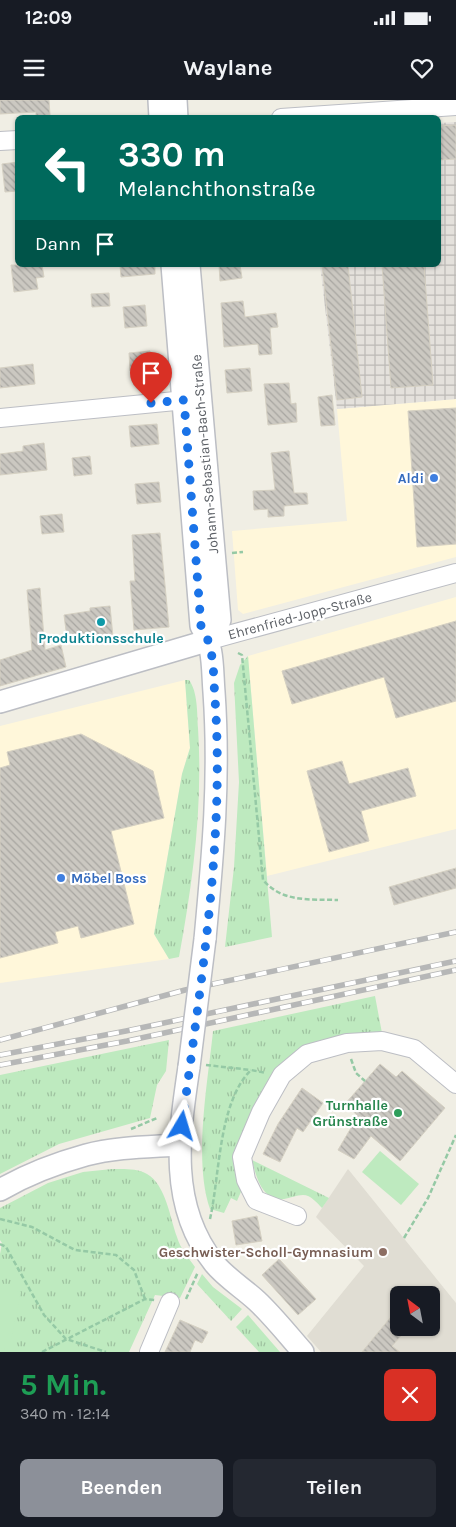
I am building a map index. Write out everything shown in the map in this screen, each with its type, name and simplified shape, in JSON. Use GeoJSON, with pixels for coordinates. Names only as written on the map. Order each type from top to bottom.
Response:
{"type":"FeatureCollection","features":[{"type":"Feature","properties":{"kind":"street"},"geometry":{"type":"LineString","coordinates":[[158,100],[160,115]]}},
{"type":"Feature","properties":{"kind":"street"},"geometry":{"type":"LineString","coordinates":[[176,100],[177,115]]}},
{"type":"Feature","properties":{"kind":"street"},"geometry":{"type":"LineString","coordinates":[[325,115],[456,106]]}},
{"type":"Feature","properties":{"kind":"street"},"geometry":{"type":"LineString","coordinates":[[0,141],[15,140]]}},
{"type":"Feature","properties":{"kind":"street","name":"Johann-Sebastian-Bach-Straße"},"geometry":{"type":"LineString","coordinates":[[172,267],[192,399],[220,620],[210,640],[217,738],[216,811],[204,939],[197,1066],[179,1145],[180,1180],[187,1212],[197,1235],[214,1263],[258,1302],[303,1352]]}},
{"type":"Feature","properties":{"kind":"street","name":"Johann-Sebastian-Bach-Straße"},"geometry":{"type":"LineString","coordinates":[[189,267],[192,399]]}},
{"type":"Feature","properties":{"kind":"street"},"geometry":{"type":"LineString","coordinates":[[0,418],[192,399]]}},
{"type":"Feature","properties":{"kind":"street","name":"Ehrenfried-Jopp-Straße"},"geometry":{"type":"LineString","coordinates":[[0,702],[210,640],[456,573]]}},
{"type":"Feature","properties":{"kind":"street"},"geometry":{"type":"LineString","coordinates":[[297,1216],[256,1200],[246,1180],[242,1157],[260,1112],[282,1075],[307,1054],[347,1043],[382,1041],[414,1049],[456,1084]]}},
{"type":"Feature","properties":{"kind":"street"},"geometry":{"type":"LineString","coordinates":[[0,1190],[16,1181],[87,1154],[138,1147],[179,1145]]}},
{"type":"Feature","properties":{"kind":"street"},"geometry":{"type":"LineString","coordinates":[[149,1352],[178,1302]]}},
{"type":"Feature","properties":{"kind":"path"},"geometry":{"type":"LineString","coordinates":[[227,553],[243,552]]}},
{"type":"Feature","properties":{"kind":"path"},"geometry":{"type":"LineString","coordinates":[[238,653],[242,655],[263,880],[270,888],[292,899],[338,900]]}},
{"type":"Feature","properties":{"kind":"path"},"geometry":{"type":"LineString","coordinates":[[347,1043],[356,1073],[365,1080]]}},
{"type":"Feature","properties":{"kind":"path"},"geometry":{"type":"LineString","coordinates":[[197,1066],[251,1070],[282,1075]]}},
{"type":"Feature","properties":{"kind":"path"},"geometry":{"type":"LineString","coordinates":[[209,1222],[214,1199],[216,1172],[233,1096],[240,1081],[251,1070]]}},
{"type":"Feature","properties":{"kind":"path"},"geometry":{"type":"LineString","coordinates":[[404,1238],[428,1198],[456,1135]]}},
{"type":"Feature","properties":{"kind":"path"},"geometry":{"type":"LineString","coordinates":[[0,1219],[32,1227],[74,1250],[116,1255],[134,1270],[145,1299]]}},
{"type":"Feature","properties":{"kind":"path"},"geometry":{"type":"LineString","coordinates":[[0,1244],[6,1247],[44,1315],[66,1339],[106,1352]]}},
{"type":"Feature","properties":{"kind":"path"},"geometry":{"type":"LineString","coordinates":[[42,1352],[145,1299],[178,1302],[201,1267]]}},
{"type":"Feature","properties":{"kind":"shaded area"},"geometry":{"type":"Polygon","coordinates":[[[456,122],[456,399],[337,409],[320,267],[441,267],[441,123],[456,122]]]}},
{"type":"Feature","properties":{"kind":"shaded area"},"geometry":{"type":"Polygon","coordinates":[[[456,399],[456,557],[243,614],[238,610],[232,531],[347,521],[337,409],[456,399]]]}},
{"type":"Feature","properties":{"kind":"shaded area"},"geometry":{"type":"Polygon","coordinates":[[[456,597],[456,829],[267,876],[248,656],[456,597]]]}},
{"type":"Feature","properties":{"kind":"shaded area"},"geometry":{"type":"Polygon","coordinates":[[[185,680],[190,748],[182,774],[154,934],[169,959],[0,983],[0,726],[185,680]]]}},
{"type":"Feature","properties":{"kind":"shaded area","name":"Geschwister-Scholl-Gymnasium"},"geometry":{"type":"Polygon","coordinates":[[[348,1169],[456,1303],[456,1352],[321,1352],[307,1336],[364,1266],[316,1217],[348,1169]]]}},
{"type":"Feature","properties":{"kind":"green space"},"geometry":{"type":"Polygon","coordinates":[[[248,656],[272,937],[225,947],[234,867],[239,782],[234,683],[240,665],[248,656]]]}},
{"type":"Feature","properties":{"kind":"green space"},"geometry":{"type":"Polygon","coordinates":[[[185,680],[189,680],[192,685],[197,703],[199,757],[198,815],[189,900],[179,957],[169,959],[154,934],[182,774],[190,748],[185,680]]]}},
{"type":"Feature","properties":{"kind":"green space"},"geometry":{"type":"Polygon","coordinates":[[[375,996],[382,1033],[346,1037],[270,1081],[245,1127],[237,1151],[243,1187],[237,1201],[231,1198],[224,1213],[210,1209],[205,1189],[202,1145],[205,1097],[213,1031],[375,996]]]}},
{"type":"Feature","properties":{"kind":"green space"},"geometry":{"type":"Polygon","coordinates":[[[169,1040],[166,1071],[157,1085],[150,1118],[59,1144],[0,1174],[0,1075],[169,1040]]]}},
{"type":"Feature","properties":{"kind":"green space"},"geometry":{"type":"Polygon","coordinates":[[[380,1151],[419,1184],[401,1205],[362,1172],[380,1151]]]}},
{"type":"Feature","properties":{"kind":"green space"},"geometry":{"type":"Polygon","coordinates":[[[252,1160],[329,1198],[322,1208],[306,1195],[276,1199],[261,1187],[252,1160]]]}},
{"type":"Feature","properties":{"kind":"green space"},"geometry":{"type":"Polygon","coordinates":[[[130,1169],[143,1172],[159,1186],[178,1241],[195,1267],[180,1298],[155,1295],[129,1352],[0,1352],[0,1254],[2,1243],[0,1240],[0,1208],[48,1183],[83,1172],[130,1169]]]}},
{"type":"Feature","properties":{"kind":"green space"},"geometry":{"type":"Polygon","coordinates":[[[202,1274],[213,1287],[242,1309],[231,1321],[197,1284],[202,1274]]]}},
{"type":"Feature","properties":{"kind":"green space"},"geometry":{"type":"Polygon","coordinates":[[[0,1288],[21,1292],[9,1350],[0,1348],[0,1288]]]}},
{"type":"Feature","properties":{"kind":"green space"},"geometry":{"type":"Polygon","coordinates":[[[248,1315],[280,1352],[259,1352],[236,1327],[248,1315]]]}},
{"type":"Feature","properties":{"kind":"building"},"geometry":{"type":"Polygon","coordinates":[[[0,100],[49,100],[50,115],[36,115],[36,112],[0,114],[0,100]]]}},
{"type":"Feature","properties":{"kind":"building"},"geometry":{"type":"Polygon","coordinates":[[[456,125],[456,159],[441,160],[441,126],[456,125]]]}},
{"type":"Feature","properties":{"kind":"building"},"geometry":{"type":"Polygon","coordinates":[[[15,162],[15,191],[5,192],[2,164],[15,162]]]}},
{"type":"Feature","properties":{"kind":"building"},"geometry":{"type":"Polygon","coordinates":[[[11,265],[15,265],[15,267],[42,267],[44,277],[36,278],[38,289],[14,292],[11,265]]]}},
{"type":"Feature","properties":{"kind":"building"},"geometry":{"type":"Polygon","coordinates":[[[120,267],[155,267],[155,274],[121,277],[120,267]]]}},
{"type":"Feature","properties":{"kind":"building"},"geometry":{"type":"Polygon","coordinates":[[[219,267],[240,267],[242,278],[220,281],[219,267]]]}},
{"type":"Feature","properties":{"kind":"building"},"geometry":{"type":"Polygon","coordinates":[[[322,267],[348,267],[362,397],[337,400],[322,267]]]}},
{"type":"Feature","properties":{"kind":"building"},"geometry":{"type":"Polygon","coordinates":[[[382,267],[424,267],[433,385],[391,388],[382,267]]]}},
{"type":"Feature","properties":{"kind":"building"},"geometry":{"type":"Polygon","coordinates":[[[109,293],[110,306],[92,307],[91,294],[109,293]]]}},
{"type":"Feature","properties":{"kind":"building"},"geometry":{"type":"Polygon","coordinates":[[[243,301],[245,317],[276,313],[278,327],[270,328],[272,354],[259,355],[258,344],[224,347],[221,303],[243,301]]]}},
{"type":"Feature","properties":{"kind":"building"},"geometry":{"type":"Polygon","coordinates":[[[145,305],[147,326],[125,328],[123,307],[145,305]]]}},
{"type":"Feature","properties":{"kind":"building"},"geometry":{"type":"Polygon","coordinates":[[[150,351],[151,370],[130,371],[129,353],[150,351]]]}},
{"type":"Feature","properties":{"kind":"building"},"geometry":{"type":"Polygon","coordinates":[[[33,364],[35,384],[0,388],[0,368],[33,364]]]}},
{"type":"Feature","properties":{"kind":"building"},"geometry":{"type":"Polygon","coordinates":[[[250,368],[252,391],[227,393],[225,370],[250,368]]]}},
{"type":"Feature","properties":{"kind":"building"},"geometry":{"type":"Polygon","coordinates":[[[289,383],[291,404],[296,403],[297,422],[268,425],[264,384],[289,383]]]}},
{"type":"Feature","properties":{"kind":"building"},"geometry":{"type":"Polygon","coordinates":[[[332,395],[335,425],[321,426],[318,397],[332,395]]]}},
{"type":"Feature","properties":{"kind":"building","name":"Aldi"},"geometry":{"type":"Polygon","coordinates":[[[456,408],[456,544],[417,547],[408,411],[456,408]]]}},
{"type":"Feature","properties":{"kind":"building"},"geometry":{"type":"Polygon","coordinates":[[[157,424],[159,444],[131,447],[129,426],[157,424]]]}},
{"type":"Feature","properties":{"kind":"building"},"geometry":{"type":"Polygon","coordinates":[[[44,443],[47,470],[0,475],[0,454],[23,451],[23,446],[44,443]]]}},
{"type":"Feature","properties":{"kind":"building"},"geometry":{"type":"Polygon","coordinates":[[[289,451],[294,493],[307,493],[308,504],[284,506],[284,516],[268,517],[268,509],[254,510],[253,491],[275,490],[271,453],[289,451]]]}},
{"type":"Feature","properties":{"kind":"building"},"geometry":{"type":"Polygon","coordinates":[[[90,456],[92,474],[74,476],[72,458],[90,456]]]}},
{"type":"Feature","properties":{"kind":"building"},"geometry":{"type":"Polygon","coordinates":[[[159,482],[161,502],[137,504],[135,484],[159,482]]]}},
{"type":"Feature","properties":{"kind":"building"},"geometry":{"type":"Polygon","coordinates":[[[62,514],[64,532],[42,534],[40,516],[62,514]]]}},
{"type":"Feature","properties":{"kind":"building"},"geometry":{"type":"Polygon","coordinates":[[[160,533],[169,627],[134,630],[130,581],[135,581],[132,535],[160,533]]]}},
{"type":"Feature","properties":{"kind":"building"},"geometry":{"type":"Polygon","coordinates":[[[40,588],[45,650],[61,645],[66,667],[0,686],[0,660],[32,650],[27,590],[40,588]]]}},
{"type":"Feature","properties":{"kind":"building"},"geometry":{"type":"Polygon","coordinates":[[[110,606],[113,637],[93,639],[92,635],[67,638],[64,615],[90,611],[90,608],[110,606]]]}},
{"type":"Feature","properties":{"kind":"building"},"geometry":{"type":"Polygon","coordinates":[[[456,621],[456,701],[396,718],[384,677],[292,704],[282,671],[456,621]]]}},
{"type":"Feature","properties":{"kind":"building","name":"Möbel Boss"},"geometry":{"type":"Polygon","coordinates":[[[81,734],[153,771],[164,818],[111,831],[134,924],[81,938],[78,926],[55,932],[58,943],[0,958],[0,768],[10,765],[7,752],[81,734]]]}},
{"type":"Feature","properties":{"kind":"building"},"geometry":{"type":"Polygon","coordinates":[[[342,761],[349,784],[408,768],[416,796],[361,811],[369,841],[329,852],[307,771],[342,761]]]}},
{"type":"Feature","properties":{"kind":"building"},"geometry":{"type":"Polygon","coordinates":[[[456,868],[456,888],[394,905],[389,887],[456,868]]]}},
{"type":"Feature","properties":{"kind":"building","name":"Turnhalle Grünstraße"},"geometry":{"type":"Polygon","coordinates":[[[380,1064],[396,1077],[402,1071],[445,1108],[400,1161],[371,1136],[354,1159],[338,1150],[358,1116],[345,1104],[380,1064]]]}},
{"type":"Feature","properties":{"kind":"building"},"geometry":{"type":"Polygon","coordinates":[[[302,1088],[323,1103],[303,1132],[297,1128],[280,1162],[263,1154],[278,1124],[302,1088]]]}},
{"type":"Feature","properties":{"kind":"building"},"geometry":{"type":"Polygon","coordinates":[[[257,1216],[262,1241],[236,1245],[232,1221],[257,1216]]]}},
{"type":"Feature","properties":{"kind":"building"},"geometry":{"type":"Polygon","coordinates":[[[279,1259],[316,1299],[298,1315],[262,1275],[279,1259]]]}},
{"type":"Feature","properties":{"kind":"building"},"geometry":{"type":"Polygon","coordinates":[[[390,1318],[390,1336],[401,1336],[392,1346],[400,1352],[362,1352],[390,1318]]]}},
{"type":"Feature","properties":{"kind":"building"},"geometry":{"type":"Polygon","coordinates":[[[180,1320],[208,1332],[202,1343],[195,1340],[190,1352],[165,1352],[180,1320]]]}},
{"type":"Feature","properties":{"kind":"railway"},"geometry":{"type":"LineString","coordinates":[[0,1040],[185,990],[456,932]]}},
{"type":"Feature","properties":{"kind":"railway"},"geometry":{"type":"LineString","coordinates":[[0,1055],[126,1031],[456,961]]}},
{"type":"Feature","properties":{"kind":"railway"},"geometry":{"type":"LineString","coordinates":[[0,1065],[127,1041],[456,970]]}},
{"type":"Feature","properties":{"kind":"place","name":"Aldi"},"geometry":{"type":"Point","coordinates":[434,478]}},
{"type":"Feature","properties":{"kind":"place","name":"Produktionsschule"},"geometry":{"type":"Point","coordinates":[101,622]}},
{"type":"Feature","properties":{"kind":"place","name":"Möbel Boss"},"geometry":{"type":"Point","coordinates":[61,878]}},
{"type":"Feature","properties":{"kind":"place","name":"Turnhalle Grünstraße"},"geometry":{"type":"Point","coordinates":[398,1113]}},
{"type":"Feature","properties":{"kind":"place","name":"Geschwister-Scholl-Gymnasium"},"geometry":{"type":"Point","coordinates":[383,1252]}},
{"type":"Feature","properties":{"kind":"route"},"geometry":{"type":"LineString","coordinates":[[151,403],[184,400],[201,626],[210,640],[217,738],[216,829],[182,1126]]}}]}
